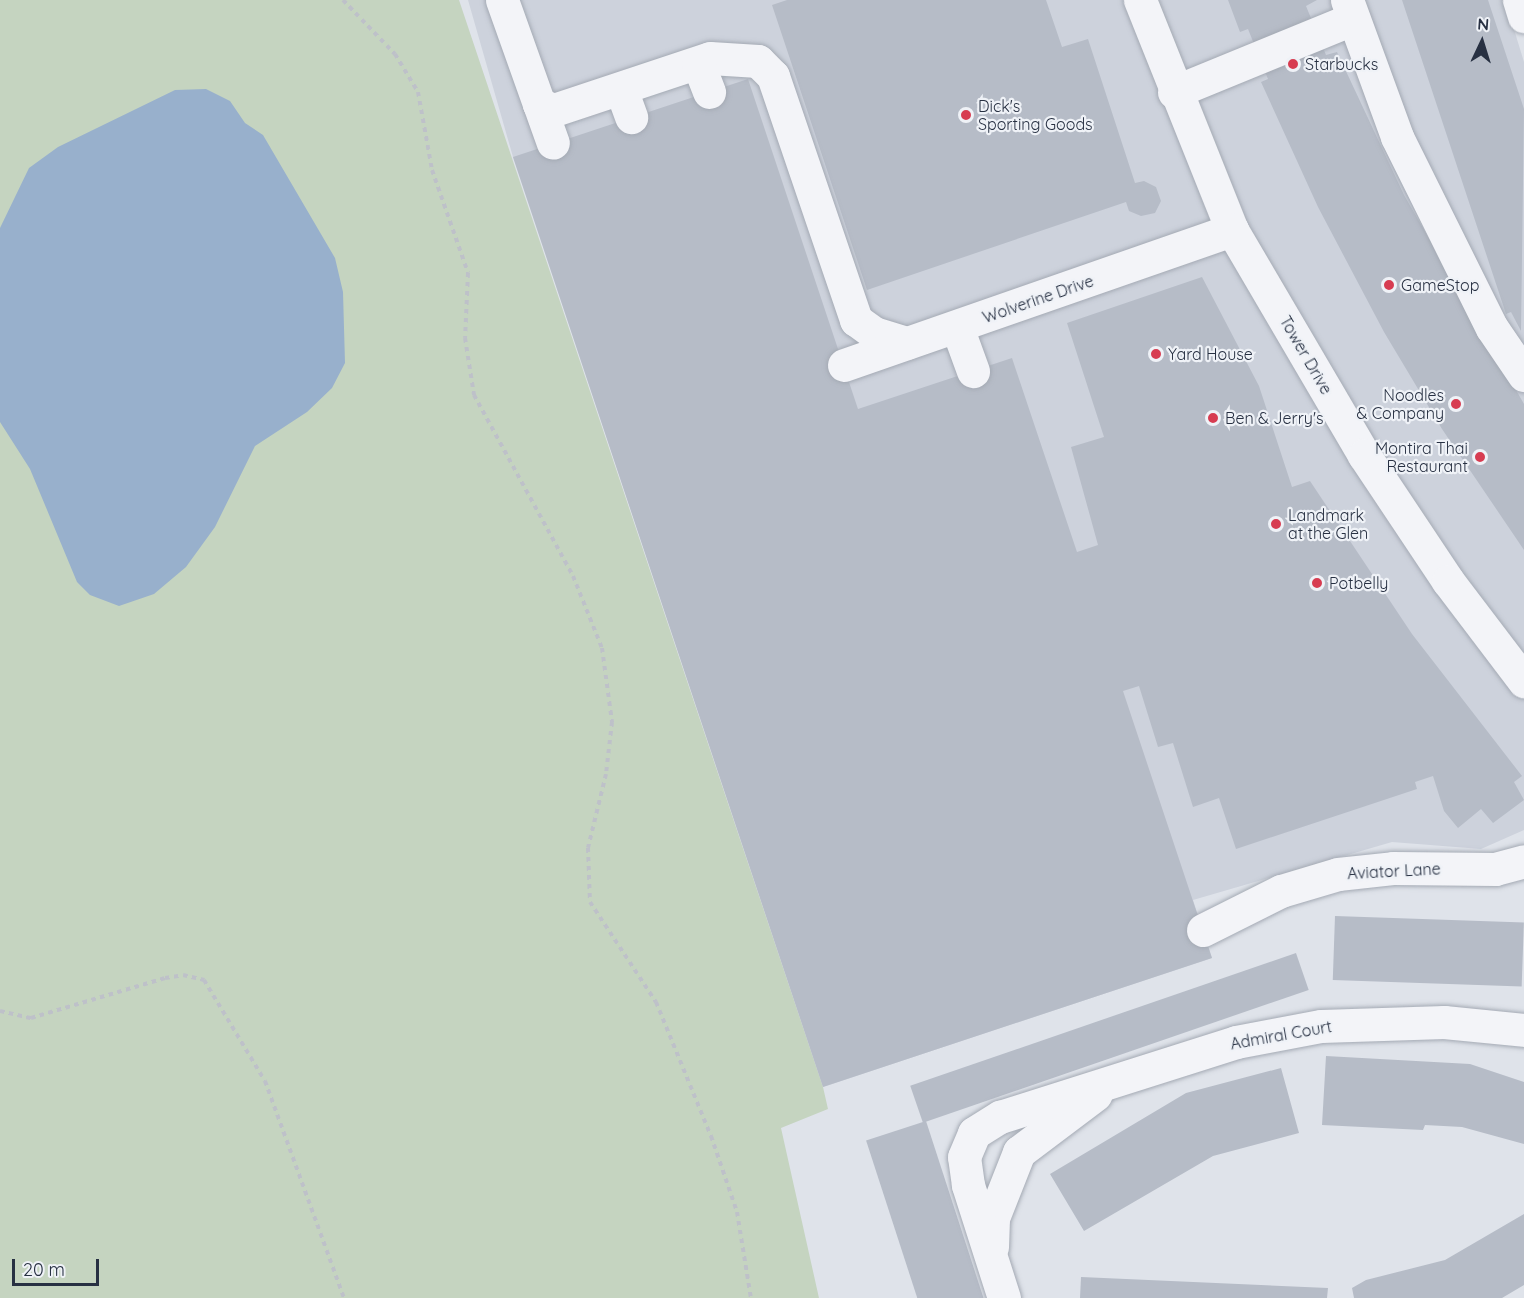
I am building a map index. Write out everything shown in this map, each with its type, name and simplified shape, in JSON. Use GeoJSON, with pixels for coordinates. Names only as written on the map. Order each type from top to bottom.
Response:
{"type":"FeatureCollection","features":[{"type":"Feature","properties":{"kind":"street"},"geometry":{"type":"LineString","coordinates":[[502,0],[553,143]]}},
{"type":"Feature","properties":{"kind":"street","name":"Tower Drive"},"geometry":{"type":"LineString","coordinates":[[1140,0],[1174,92],[1232,230],[1364,455],[1448,581],[1521,671]]}},
{"type":"Feature","properties":{"kind":"street"},"geometry":{"type":"LineString","coordinates":[[1519,0],[1524,16]]}},
{"type":"Feature","properties":{"kind":"street"},"geometry":{"type":"LineString","coordinates":[[1174,92],[1349,9],[1397,137],[1445,239],[1492,328],[1524,375]]}},
{"type":"Feature","properties":{"kind":"street"},"geometry":{"type":"LineString","coordinates":[[539,104],[554,110],[626,103],[703,77],[734,56],[758,61],[773,76],[856,320],[874,333],[906,343]]}},
{"type":"Feature","properties":{"kind":"street","name":"Wolverine Drive"},"geometry":{"type":"LineString","coordinates":[[843,365],[1232,230]]}},
{"type":"Feature","properties":{"kind":"street"},"geometry":{"type":"LineString","coordinates":[[957,327],[973,371]]}},
{"type":"Feature","properties":{"kind":"street","name":"Aviator Lane"},"geometry":{"type":"LineString","coordinates":[[1203,930],[1281,891],[1338,874],[1393,868],[1495,869],[1524,861]]}},
{"type":"Feature","properties":{"kind":"street","name":"Admiral Court"},"geometry":{"type":"LineString","coordinates":[[1004,1298],[964,1157],[974,1134],[1000,1117],[1236,1041],[1321,1026],[1444,1022],[1524,1030]]}},
{"type":"Feature","properties":{"kind":"street","name":"Admiral Court"},"geometry":{"type":"LineString","coordinates":[[992,1260],[993,1218],[1019,1152],[1114,1079]]}},
{"type":"Feature","properties":{"kind":"path"},"geometry":{"type":"LineString","coordinates":[[343,0],[395,54],[418,92],[432,170],[468,273],[465,338],[474,395],[573,576],[602,648],[612,722],[606,774],[588,848],[590,902],[657,1002],[714,1144],[737,1212],[751,1298]]}},
{"type":"Feature","properties":{"kind":"path"},"geometry":{"type":"LineString","coordinates":[[0,1011],[31,1018],[165,978],[183,975],[204,980],[228,1013],[265,1081],[344,1298]]}},
{"type":"Feature","properties":{"kind":"shaded area"},"geometry":{"type":"Polygon","coordinates":[[[468,0],[1505,0],[1524,62],[1524,830],[1481,849],[1392,842],[1193,900],[1212,958],[823,1087],[513,157],[468,0]]]}},
{"type":"Feature","properties":{"kind":"green space"},"geometry":{"type":"Polygon","coordinates":[[[0,0],[459,0],[823,1087],[828,1109],[781,1128],[819,1298],[0,1298],[0,0]]]}},
{"type":"Feature","properties":{"kind":"water"},"geometry":{"type":"Polygon","coordinates":[[[206,89],[230,101],[245,123],[263,135],[335,258],[343,292],[345,363],[332,388],[307,412],[255,446],[215,527],[186,567],[154,594],[119,606],[90,595],[77,582],[30,469],[0,422],[0,228],[29,168],[58,147],[175,90],[206,89]]]}},
{"type":"Feature","properties":{"kind":"building"},"geometry":{"type":"Polygon","coordinates":[[[787,0],[1046,0],[1062,47],[1088,39],[1135,183],[1144,181],[1156,187],[1161,201],[1155,213],[1141,216],[1129,211],[1126,202],[867,290],[772,5],[787,0]]]}},
{"type":"Feature","properties":{"kind":"building"},"geometry":{"type":"Polygon","coordinates":[[[1228,0],[1317,0],[1306,6],[1326,55],[1337,52],[1404,195],[1524,404],[1524,550],[1442,429],[1384,332],[1318,207],[1261,82],[1268,79],[1248,29],[1240,32],[1228,0]]]}},
{"type":"Feature","properties":{"kind":"building"},"geometry":{"type":"Polygon","coordinates":[[[1402,0],[1488,0],[1524,109],[1521,331],[1511,312],[1506,314],[1402,0]]]}},
{"type":"Feature","properties":{"kind":"building"},"geometry":{"type":"Polygon","coordinates":[[[748,79],[858,409],[1012,358],[1077,552],[1098,545],[1071,447],[1104,437],[1067,323],[1202,277],[1259,386],[1292,487],[1310,481],[1412,634],[1522,776],[1514,782],[1524,800],[1493,823],[1481,809],[1458,828],[1444,811],[1433,776],[1415,782],[1417,789],[1236,849],[1219,798],[1193,807],[1173,743],[1158,747],[1139,686],[1123,691],[1212,958],[823,1087],[513,157],[748,79]]]}},
{"type":"Feature","properties":{"kind":"building"},"geometry":{"type":"Polygon","coordinates":[[[1335,916],[1524,923],[1522,987],[1333,980],[1335,916]]]}},
{"type":"Feature","properties":{"kind":"building"},"geometry":{"type":"Polygon","coordinates":[[[1296,953],[1309,990],[923,1123],[910,1086],[1296,953]]]}},
{"type":"Feature","properties":{"kind":"building"},"geometry":{"type":"Polygon","coordinates":[[[1326,1056],[1470,1064],[1524,1082],[1524,1144],[1462,1127],[1425,1125],[1423,1130],[1322,1125],[1326,1056]]]}},
{"type":"Feature","properties":{"kind":"building"},"geometry":{"type":"Polygon","coordinates":[[[1281,1068],[1299,1133],[1213,1156],[1084,1231],[1050,1174],[1186,1093],[1281,1068]]]}},
{"type":"Feature","properties":{"kind":"building"},"geometry":{"type":"Polygon","coordinates":[[[926,1121],[984,1298],[917,1298],[866,1140],[926,1121]]]}},
{"type":"Feature","properties":{"kind":"building"},"geometry":{"type":"Polygon","coordinates":[[[1524,1214],[1524,1285],[1502,1298],[1354,1298],[1352,1288],[1366,1280],[1445,1260],[1524,1214]]]}},
{"type":"Feature","properties":{"kind":"building"},"geometry":{"type":"Polygon","coordinates":[[[1081,1277],[1328,1288],[1327,1298],[1080,1298],[1081,1277]]]}},
{"type":"Feature","properties":{"kind":"place","name":"Starbucks"},"geometry":{"type":"Point","coordinates":[1293,64]}},
{"type":"Feature","properties":{"kind":"place","name":"Dick's Sporting Goods"},"geometry":{"type":"Point","coordinates":[966,115]}},
{"type":"Feature","properties":{"kind":"place","name":"GameStop"},"geometry":{"type":"Point","coordinates":[1389,285]}},
{"type":"Feature","properties":{"kind":"place","name":"Yard House"},"geometry":{"type":"Point","coordinates":[1156,354]}},
{"type":"Feature","properties":{"kind":"place","name":"Noodles & Company"},"geometry":{"type":"Point","coordinates":[1456,404]}},
{"type":"Feature","properties":{"kind":"place","name":"Ben & Jerry's"},"geometry":{"type":"Point","coordinates":[1213,418]}},
{"type":"Feature","properties":{"kind":"place","name":"Montira Thai Restaurant"},"geometry":{"type":"Point","coordinates":[1480,457]}},
{"type":"Feature","properties":{"kind":"place","name":"Landmark at the Glen"},"geometry":{"type":"Point","coordinates":[1276,524]}},
{"type":"Feature","properties":{"kind":"place","name":"Potbelly"},"geometry":{"type":"Point","coordinates":[1317,583]}}]}
